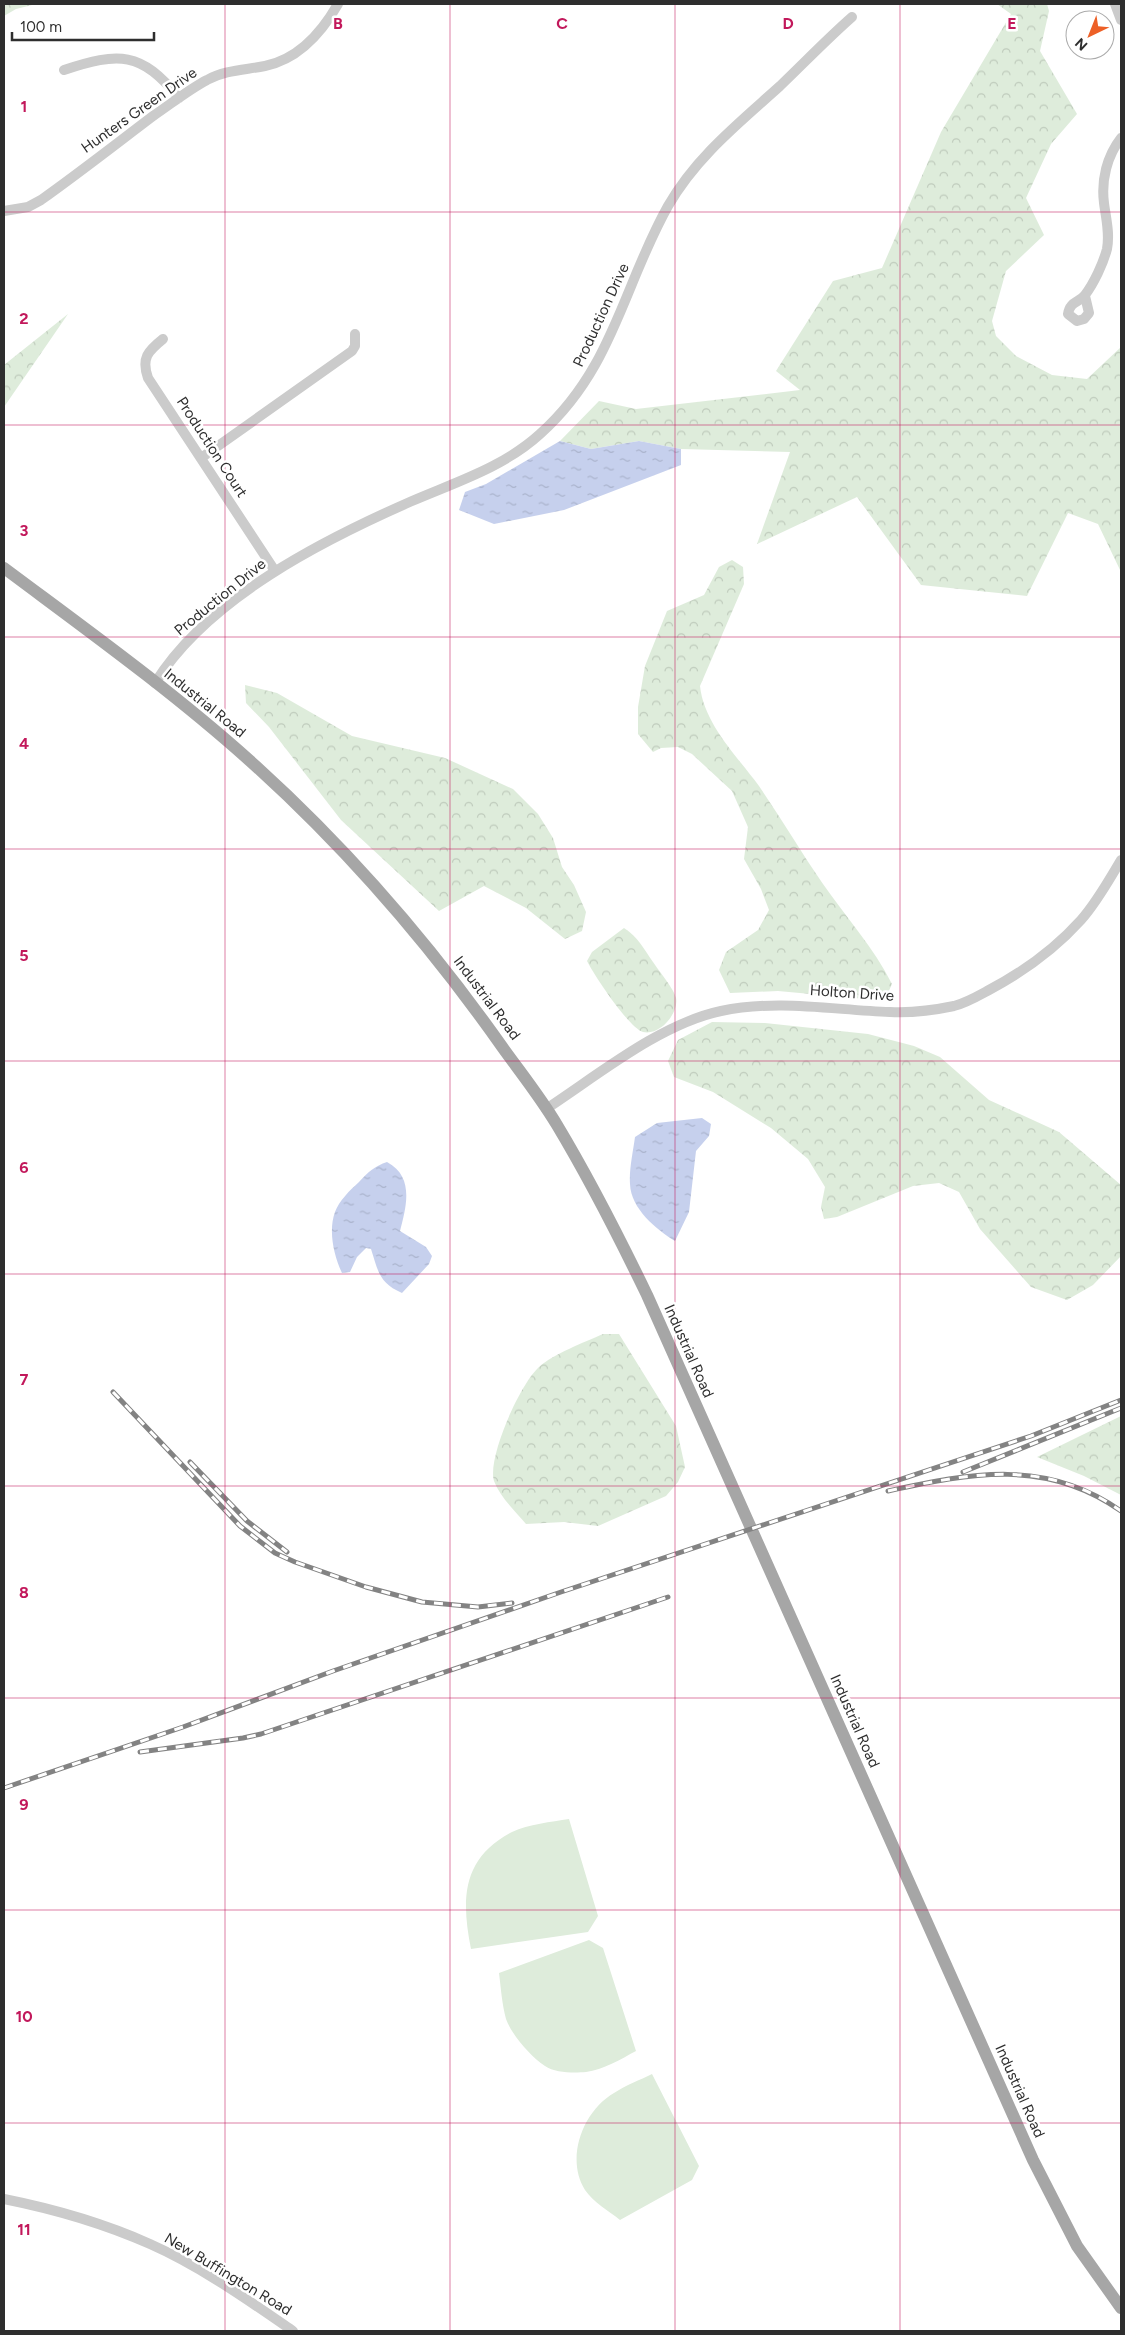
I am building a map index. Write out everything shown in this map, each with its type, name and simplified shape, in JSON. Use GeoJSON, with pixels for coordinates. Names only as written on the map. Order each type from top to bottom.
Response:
{"type":"FeatureCollection","features":[{"type":"Feature","properties":{"kind":"main road","name":"Industrial Road"},"geometry":{"type":"LineString","coordinates":[[4,568],[155,683],[249,760],[351,858],[402,916],[467,996],[546,1109],[609,1216],[647,1295],[1033,2160],[1077,2246],[1121,2308]]}},
{"type":"Feature","properties":{"kind":"street","name":"Hunters Green Drive"},"geometry":{"type":"LineString","coordinates":[[4,211],[28,207],[41,200],[179,98],[219,75],[268,66],[295,54],[308,44],[327,22],[338,4]]}},
{"type":"Feature","properties":{"kind":"street"},"geometry":{"type":"LineString","coordinates":[[1115,4],[1121,20]]}},
{"type":"Feature","properties":{"kind":"street","name":"Production Drive"},"geometry":{"type":"LineString","coordinates":[[155,683],[166,664],[205,626],[247,590],[275,571],[333,538],[490,467],[526,446],[541,433],[572,401],[594,368],[620,316],[660,222],[685,179],[702,158],[730,130],[852,17]]}},
{"type":"Feature","properties":{"kind":"street"},"geometry":{"type":"LineString","coordinates":[[64,70],[94,60],[108,58],[139,63],[162,78],[179,98]]}},
{"type":"Feature","properties":{"kind":"street"},"geometry":{"type":"LineString","coordinates":[[1084,296],[1106,251],[1109,230],[1103,189],[1106,165],[1121,138]]}},
{"type":"Feature","properties":{"kind":"street"},"geometry":{"type":"LineString","coordinates":[[201,458],[352,351],[355,346],[355,334]]}},
{"type":"Feature","properties":{"kind":"street","name":"Production Court"},"geometry":{"type":"LineString","coordinates":[[163,339],[148,352],[144,367],[148,378],[275,571]]}},
{"type":"Feature","properties":{"kind":"street","name":"Holton Drive"},"geometry":{"type":"LineString","coordinates":[[546,1109],[648,1042],[680,1025],[720,1012],[759,1005],[795,1005],[893,1012],[954,1006],[965,1002],[1015,976],[1056,947],[1092,906],[1121,860]]}},
{"type":"Feature","properties":{"kind":"street","name":"New Buffington Road"},"geometry":{"type":"LineString","coordinates":[[4,2199],[58,2211],[101,2224],[151,2245],[198,2269],[294,2331]]}},
{"type":"Feature","properties":{"kind":"green space"},"geometry":{"type":"Polygon","coordinates":[[[4,4],[36,4],[16,9],[4,16],[4,4]]]}},
{"type":"Feature","properties":{"kind":"green space"},"geometry":{"type":"Polygon","coordinates":[[[997,4],[1047,4],[1049,11],[1040,51],[1077,114],[1051,144],[1026,198],[1044,235],[1006,271],[992,321],[996,336],[1016,356],[1052,375],[1087,379],[1121,347],[1121,572],[1098,524],[1068,513],[1027,596],[921,585],[857,497],[757,544],[790,452],[681,449],[639,441],[591,449],[560,441],[599,401],[636,409],[800,390],[776,371],[833,281],[882,268],[941,132],[1011,14],[997,4]]]}},
{"type":"Feature","properties":{"kind":"green space"},"geometry":{"type":"Polygon","coordinates":[[[68,314],[4,407],[4,365],[68,314]]]}},
{"type":"Feature","properties":{"kind":"green space"},"geometry":{"type":"Polygon","coordinates":[[[732,560],[743,567],[744,584],[700,686],[703,700],[723,739],[759,786],[823,884],[885,971],[892,984],[887,995],[876,1000],[778,991],[730,993],[719,970],[726,952],[758,930],[769,910],[761,889],[744,859],[748,827],[732,791],[692,754],[678,747],[661,748],[653,752],[638,734],[638,707],[645,666],[667,611],[704,595],[719,567],[732,560]]]}},
{"type":"Feature","properties":{"kind":"green space"},"geometry":{"type":"Polygon","coordinates":[[[245,685],[277,693],[352,736],[445,758],[513,789],[538,814],[553,838],[562,867],[574,885],[586,912],[582,931],[565,939],[526,908],[484,886],[439,911],[341,820],[269,727],[246,703],[245,685]]]}},
{"type":"Feature","properties":{"kind":"green space"},"geometry":{"type":"Polygon","coordinates":[[[624,928],[640,944],[676,998],[674,1010],[667,1022],[662,1027],[649,1032],[643,1032],[629,1021],[604,989],[587,961],[592,952],[624,928]]]}},
{"type":"Feature","properties":{"kind":"green space"},"geometry":{"type":"Polygon","coordinates":[[[712,1022],[765,1023],[868,1034],[914,1046],[940,1057],[989,1100],[1059,1132],[1121,1185],[1121,1256],[1093,1285],[1067,1300],[1031,1287],[980,1229],[959,1192],[939,1183],[913,1186],[837,1217],[824,1219],[821,1207],[825,1187],[808,1159],[771,1128],[713,1092],[674,1077],[668,1061],[678,1040],[712,1022]]]}},
{"type":"Feature","properties":{"kind":"green space"},"geometry":{"type":"Polygon","coordinates":[[[603,1334],[619,1334],[676,1426],[685,1467],[678,1482],[666,1496],[598,1526],[564,1522],[526,1524],[504,1498],[494,1481],[495,1456],[500,1439],[523,1389],[539,1367],[561,1353],[603,1334]]]}},
{"type":"Feature","properties":{"kind":"green space"},"geometry":{"type":"Polygon","coordinates":[[[1121,1416],[1121,1495],[1084,1476],[1037,1457],[1121,1416]]]}},
{"type":"Feature","properties":{"kind":"green space"},"geometry":{"type":"Polygon","coordinates":[[[569,1819],[598,1916],[588,1932],[471,1949],[466,1913],[466,1897],[474,1867],[483,1854],[495,1842],[519,1829],[569,1819]]]}},
{"type":"Feature","properties":{"kind":"green space"},"geometry":{"type":"Polygon","coordinates":[[[589,1940],[603,1948],[636,2051],[612,2064],[592,2071],[570,2072],[554,2070],[533,2057],[522,2045],[509,2025],[506,2019],[499,1973],[589,1940]]]}},
{"type":"Feature","properties":{"kind":"green space"},"geometry":{"type":"Polygon","coordinates":[[[652,2074],[699,2166],[692,2180],[620,2220],[585,2190],[579,2177],[577,2164],[580,2136],[586,2123],[603,2101],[623,2088],[652,2074]]]}},
{"type":"Feature","properties":{"kind":"water"},"geometry":{"type":"Polygon","coordinates":[[[560,441],[591,449],[639,441],[681,449],[681,465],[564,510],[494,524],[459,510],[465,492],[486,484],[560,441]]]}},
{"type":"Feature","properties":{"kind":"water"},"geometry":{"type":"Polygon","coordinates":[[[702,1118],[711,1124],[709,1136],[696,1151],[689,1212],[675,1241],[660,1231],[646,1217],[631,1193],[630,1172],[635,1137],[657,1123],[702,1118]]]}},
{"type":"Feature","properties":{"kind":"water"},"geometry":{"type":"Polygon","coordinates":[[[387,1162],[396,1168],[405,1184],[406,1203],[400,1231],[426,1247],[432,1256],[429,1264],[402,1293],[388,1285],[380,1276],[371,1249],[366,1248],[357,1257],[350,1272],[342,1273],[332,1235],[333,1219],[339,1204],[369,1172],[387,1162]]]}},
{"type":"Feature","properties":{"kind":"railway"},"geometry":{"type":"LineString","coordinates":[[113,1392],[240,1526],[275,1553],[366,1587],[422,1602],[478,1607],[512,1603]]}},
{"type":"Feature","properties":{"kind":"railway"},"geometry":{"type":"LineString","coordinates":[[4,1788],[183,1727],[333,1671],[561,1592],[1031,1436],[1121,1400]]}},
{"type":"Feature","properties":{"kind":"railway"},"geometry":{"type":"LineString","coordinates":[[963,1472],[1121,1408]]}},
{"type":"Feature","properties":{"kind":"railway"},"geometry":{"type":"LineString","coordinates":[[190,1462],[247,1521],[287,1552]]}},
{"type":"Feature","properties":{"kind":"railway"},"geometry":{"type":"LineString","coordinates":[[888,1491],[949,1479],[1007,1474],[1065,1483],[1093,1494],[1121,1511]]}},
{"type":"Feature","properties":{"kind":"railway"},"geometry":{"type":"LineString","coordinates":[[140,1752],[261,1734],[668,1597]]}}]}
